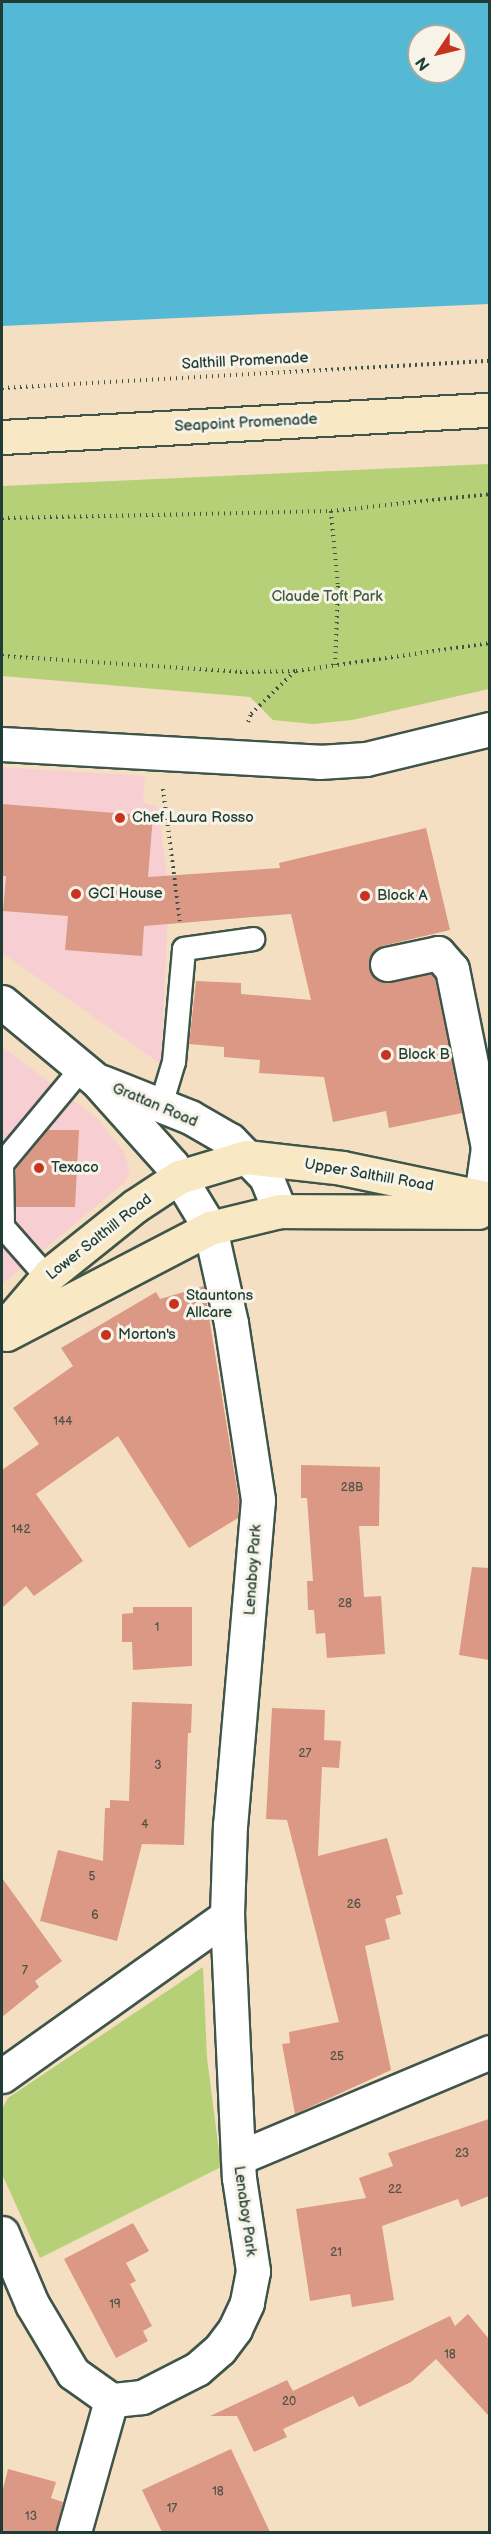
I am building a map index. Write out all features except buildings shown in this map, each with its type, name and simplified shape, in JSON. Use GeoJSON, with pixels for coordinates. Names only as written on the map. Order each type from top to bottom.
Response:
{"type":"FeatureCollection","features":[{"type":"Feature","properties":{"kind":"main road","name":"Seapoint Promenade"},"geometry":{"type":"LineString","coordinates":[[2,436],[489,410]]}},
{"type":"Feature","properties":{"kind":"main road","name":"Upper Salthill Road"},"geometry":{"type":"LineString","coordinates":[[179,1177],[246,1156],[342,1168],[487,1203]]}},
{"type":"Feature","properties":{"kind":"main road","name":"Lower Salthill Road"},"geometry":{"type":"LineString","coordinates":[[2,1330],[47,1277],[135,1206],[179,1177]]}},
{"type":"Feature","properties":{"kind":"main road","name":"Upper Salthill Road"},"geometry":{"type":"LineString","coordinates":[[210,1228],[280,1211],[487,1203]]}},
{"type":"Feature","properties":{"kind":"main road"},"geometry":{"type":"LineString","coordinates":[[2,1336],[210,1228]]}},
{"type":"Feature","properties":{"kind":"street"},"geometry":{"type":"LineString","coordinates":[[2,744],[319,762],[366,759],[489,729]]}},
{"type":"Feature","properties":{"kind":"street"},"geometry":{"type":"LineString","coordinates":[[387,964],[438,953],[452,969],[488,1147],[487,1203]]}},
{"type":"Feature","properties":{"kind":"street","name":"Grattan Road"},"geometry":{"type":"LineString","coordinates":[[2,1002],[89,1074],[179,1177],[210,1228]]}},
{"type":"Feature","properties":{"kind":"street","name":"Grattan Road"},"geometry":{"type":"LineString","coordinates":[[89,1074],[230,1140],[266,1177],[280,1211]]}},
{"type":"Feature","properties":{"kind":"street","name":"Lenaboy Park"},"geometry":{"type":"LineString","coordinates":[[111,2400],[142,2397],[171,2384],[220,2349],[235,2329],[247,2303],[253,2271],[238,2158],[227,1916],[230,1824],[258,1500],[231,1323],[210,1228]]}},
{"type":"Feature","properties":{"kind":"street"},"geometry":{"type":"LineString","coordinates":[[2,2076],[227,1916]]}},
{"type":"Feature","properties":{"kind":"street","name":"Lenaboy Park"},"geometry":{"type":"LineString","coordinates":[[238,2158],[489,2052]]}},
{"type":"Feature","properties":{"kind":"street"},"geometry":{"type":"LineString","coordinates":[[2,2233],[32,2304],[73,2373],[111,2400],[74,2532]]}},
{"type":"Feature","properties":{"kind":"lane"},"geometry":{"type":"LineString","coordinates":[[160,1106],[174,1062],[184,949],[253,939]]}},
{"type":"Feature","properties":{"kind":"lane"},"geometry":{"type":"LineString","coordinates":[[47,1277],[3,1227],[2,1164],[89,1074]]}},
{"type":"Feature","properties":{"kind":"path","name":"Salthill Promenade"},"geometry":{"type":"LineString","coordinates":[[2,388],[489,361]]}},
{"type":"Feature","properties":{"kind":"path"},"geometry":{"type":"LineString","coordinates":[[2,518],[331,511],[489,494]]}},
{"type":"Feature","properties":{"kind":"path"},"geometry":{"type":"LineString","coordinates":[[331,511],[338,586],[335,664]]}},
{"type":"Feature","properties":{"kind":"path"},"geometry":{"type":"LineString","coordinates":[[2,656],[240,672],[296,671],[489,643]]}},
{"type":"Feature","properties":{"kind":"path"},"geometry":{"type":"LineString","coordinates":[[237,758],[250,714],[296,671]]}},
{"type":"Feature","properties":{"kind":"path"},"geometry":{"type":"LineString","coordinates":[[158,752],[184,949]]}},
{"type":"Feature","properties":{"kind":"shaded area"},"geometry":{"type":"Polygon","coordinates":[[[2,767],[145,776],[143,803],[158,807],[169,893],[161,1064],[2,953],[2,767]]]}},
{"type":"Feature","properties":{"kind":"shaded area"},"geometry":{"type":"Polygon","coordinates":[[[2,1046],[99,1120],[124,1152],[130,1171],[125,1182],[2,1284],[2,1046]]]}},
{"type":"Feature","properties":{"kind":"green space","name":"Claude Toft Park"},"geometry":{"type":"Polygon","coordinates":[[[489,464],[489,689],[352,720],[313,724],[273,720],[250,697],[2,676],[2,486],[489,464]]]}},
{"type":"Feature","properties":{"kind":"green space"},"geometry":{"type":"Polygon","coordinates":[[[203,1967],[207,2058],[221,2167],[40,2258],[2,2174],[2,2109],[8,2098],[203,1967]]]}},
{"type":"Feature","properties":{"kind":"water"},"geometry":{"type":"Polygon","coordinates":[[[2,2],[489,2],[489,306],[2,328],[2,2]]]}},
{"type":"Feature","properties":{"kind":"pier"},"geometry":{"type":"Polygon","coordinates":[[[489,304],[490,309],[240,323],[2,331],[2,326],[489,304]]]}},
{"type":"Feature","properties":{"kind":"place","name":"Chef Laura Rosso"},"geometry":{"type":"Point","coordinates":[120,818]}},
{"type":"Feature","properties":{"kind":"place","name":"GCI House"},"geometry":{"type":"Point","coordinates":[76,894]}},
{"type":"Feature","properties":{"kind":"place","name":"Block A"},"geometry":{"type":"Point","coordinates":[365,896]}},
{"type":"Feature","properties":{"kind":"place","name":"Block B"},"geometry":{"type":"Point","coordinates":[386,1055]}},
{"type":"Feature","properties":{"kind":"place","name":"Texaco"},"geometry":{"type":"Point","coordinates":[39,1168]}},
{"type":"Feature","properties":{"kind":"place","name":"Stauntons Allcare"},"geometry":{"type":"Point","coordinates":[174,1304]}},
{"type":"Feature","properties":{"kind":"place","name":"Morton's"},"geometry":{"type":"Point","coordinates":[106,1335]}}]}
